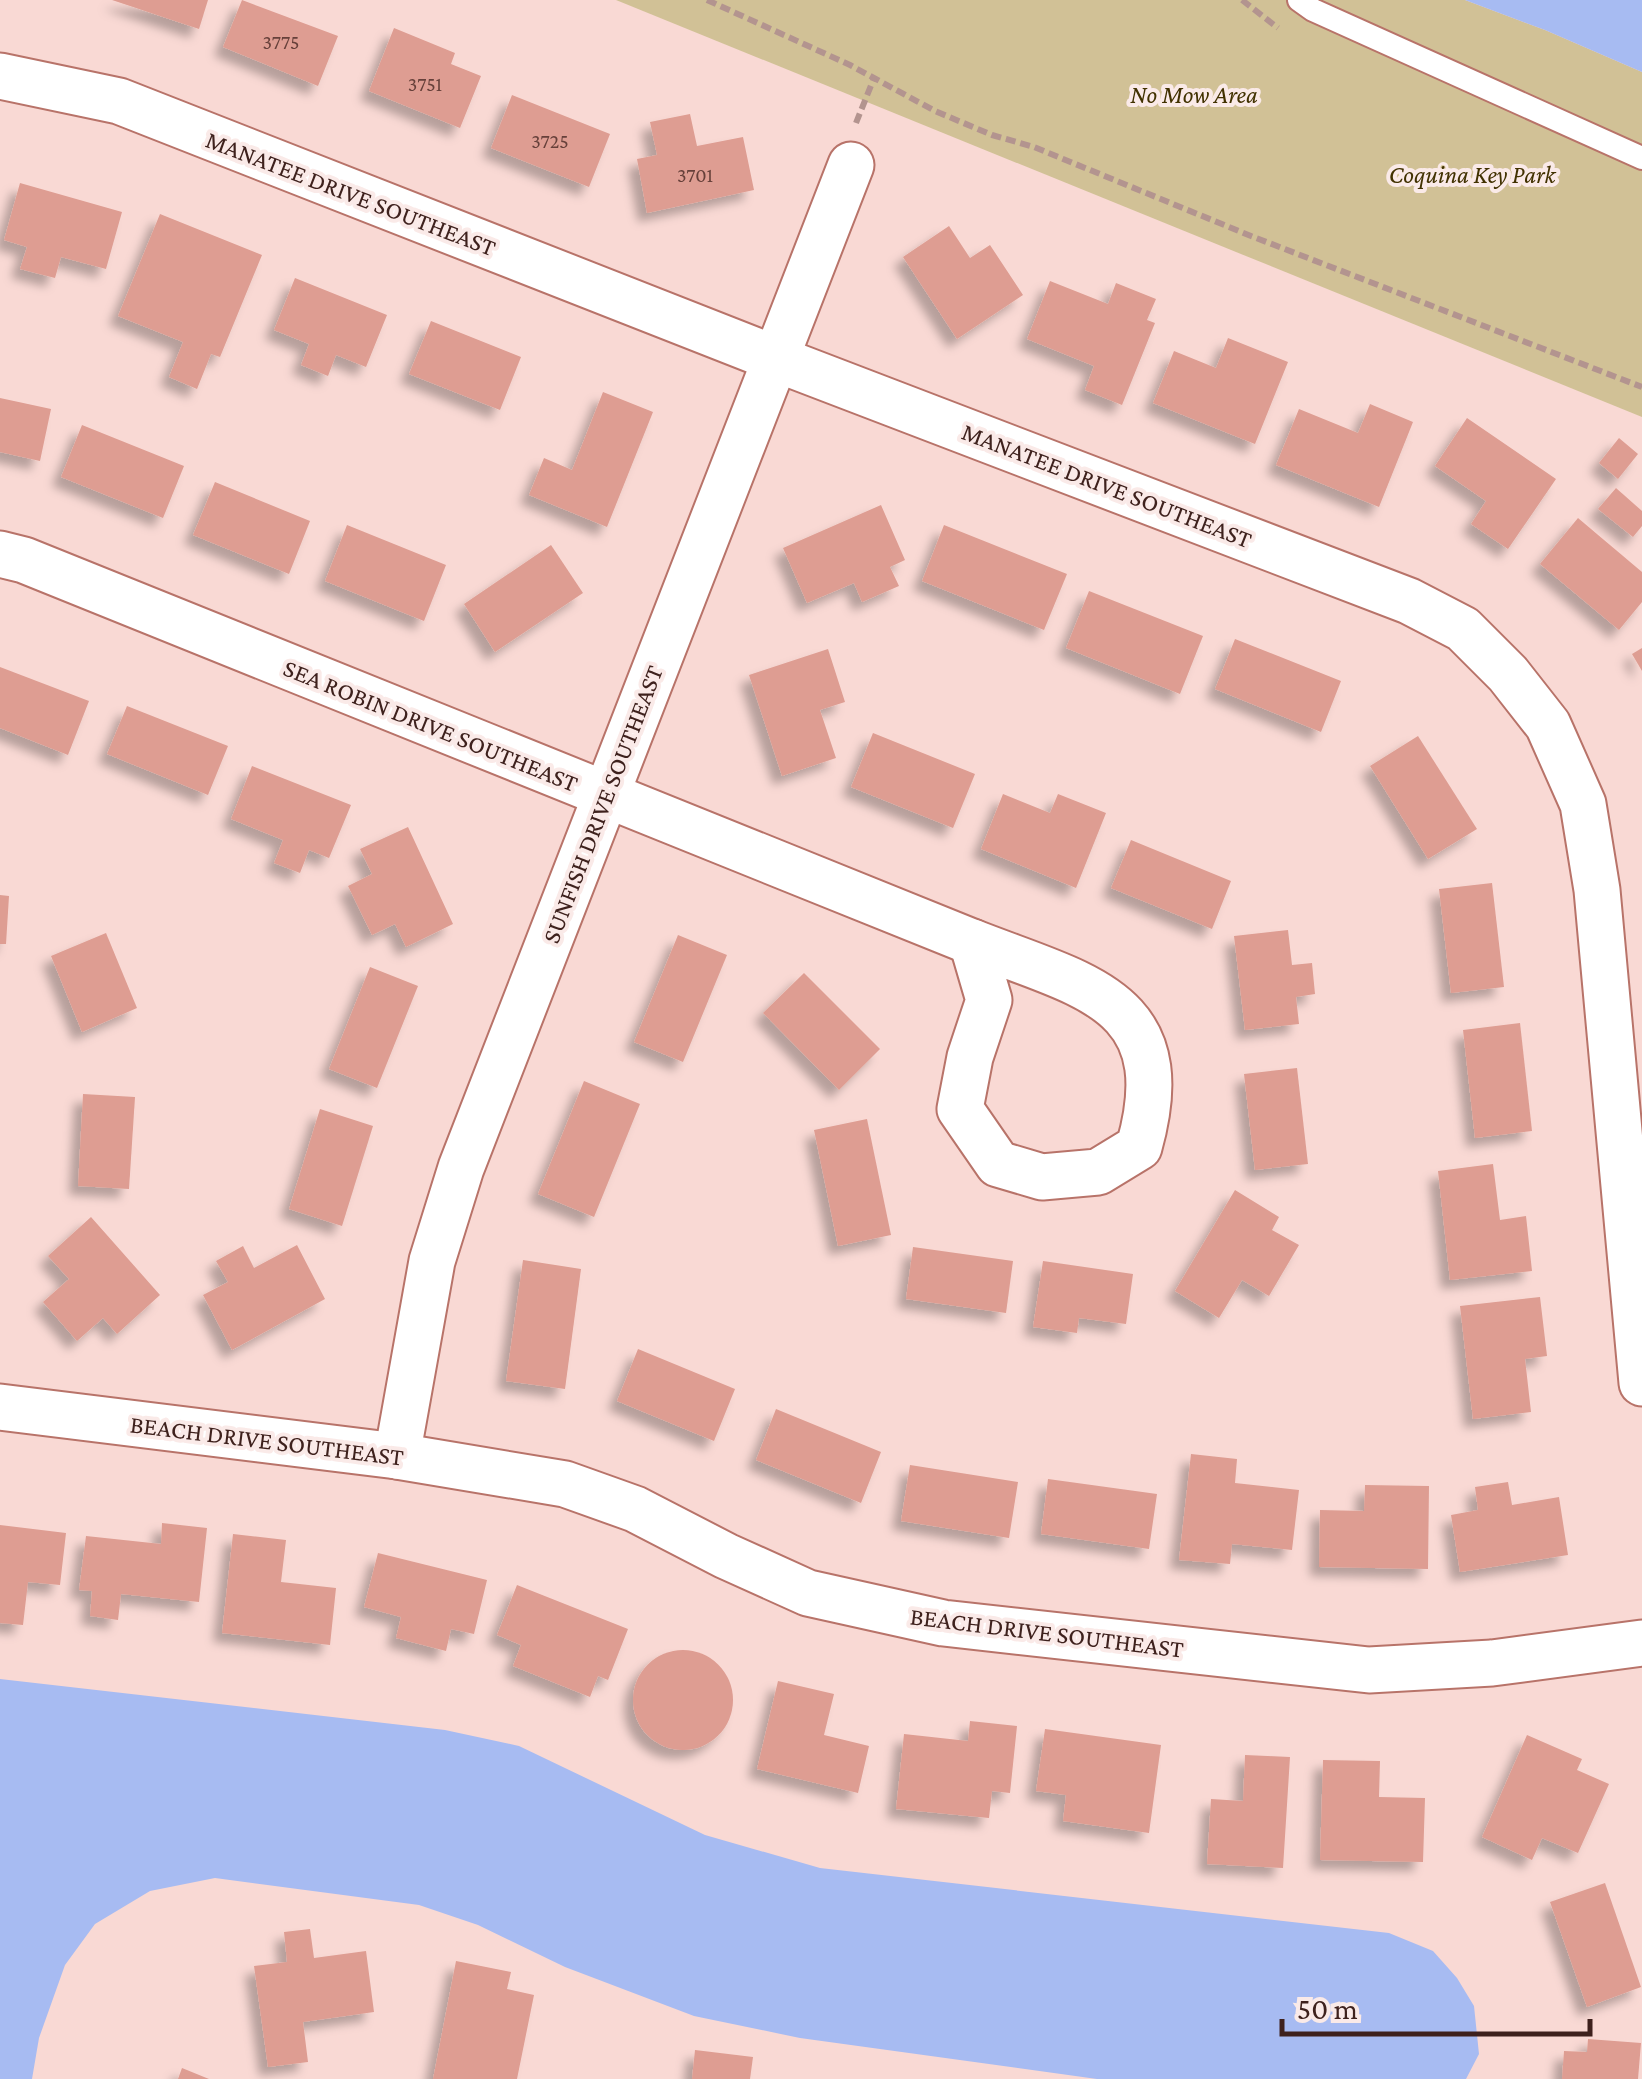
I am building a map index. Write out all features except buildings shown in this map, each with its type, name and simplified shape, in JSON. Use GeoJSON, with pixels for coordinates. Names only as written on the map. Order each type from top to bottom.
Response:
{"type":"FeatureCollection","features":[{"type":"Feature","properties":{"kind":"street","name":"MANATEE DRIVE SOUTHEAST"},"geometry":{"type":"LineString","coordinates":[[0,76],[119,101],[774,358],[1410,601],[1463,629],[1508,674],[1548,725],[1583,804],[1598,890],[1642,1383]]}},
{"type":"Feature","properties":{"kind":"street","name":"SUNFISH DRIVE SOUTHEAST"},"geometry":{"type":"LineString","coordinates":[[398,1456],[438,1242],[461,1168],[852,149]]}},
{"type":"Feature","properties":{"kind":"street","name":"SEA ROBIN DRIVE SOUTHEAST"},"geometry":{"type":"LineString","coordinates":[[0,554],[24,560],[1097,992],[1128,1016],[1147,1057],[1150,1106],[1139,1147],[1098,1172],[1042,1177],[998,1164],[960,1108],[970,1056],[988,1000],[972,942]]}},
{"type":"Feature","properties":{"kind":"street","name":"BEACH DRIVE SOUTHEAST"},"geometry":{"type":"LineString","coordinates":[[0,1407],[398,1456],[565,1484],[635,1509],[808,1594],[942,1623],[1369,1670],[1492,1663],[1642,1643]]}},
{"type":"Feature","properties":{"kind":"lane"},"geometry":{"type":"LineString","coordinates":[[1300,0],[1314,10],[1642,158]]}},
{"type":"Feature","properties":{"kind":"path"},"geometry":{"type":"LineString","coordinates":[[707,0],[935,111],[1642,387]]}},
{"type":"Feature","properties":{"kind":"path"},"geometry":{"type":"LineString","coordinates":[[852,149],[858,111],[874,78]]}},
{"type":"Feature","properties":{"kind":"green space","name":"Coquina Key Park"},"geometry":{"type":"Polygon","coordinates":[[[616,0],[1465,0],[1545,30],[1642,72],[1642,417],[616,0]]]}},
{"type":"Feature","properties":{"kind":"water"},"geometry":{"type":"Polygon","coordinates":[[[1465,0],[1642,0],[1642,72],[1545,30],[1465,0]]]}},
{"type":"Feature","properties":{"kind":"water"},"geometry":{"type":"Polygon","coordinates":[[[0,1679],[445,1730],[519,1746],[705,1835],[820,1868],[1389,1933],[1433,1951],[1457,1978],[1474,2006],[1479,2054],[1466,2079],[1097,2079],[800,2038],[694,2016],[565,1967],[478,1925],[419,1905],[215,1878],[150,1891],[95,1924],[65,1965],[39,2038],[32,2079],[0,2079],[0,1679]]]}},
{"type":"Feature","properties":{"kind":"park label","name":"No Mow Area"},"geometry":{"type":"Point","coordinates":[1194,94]}}]}
